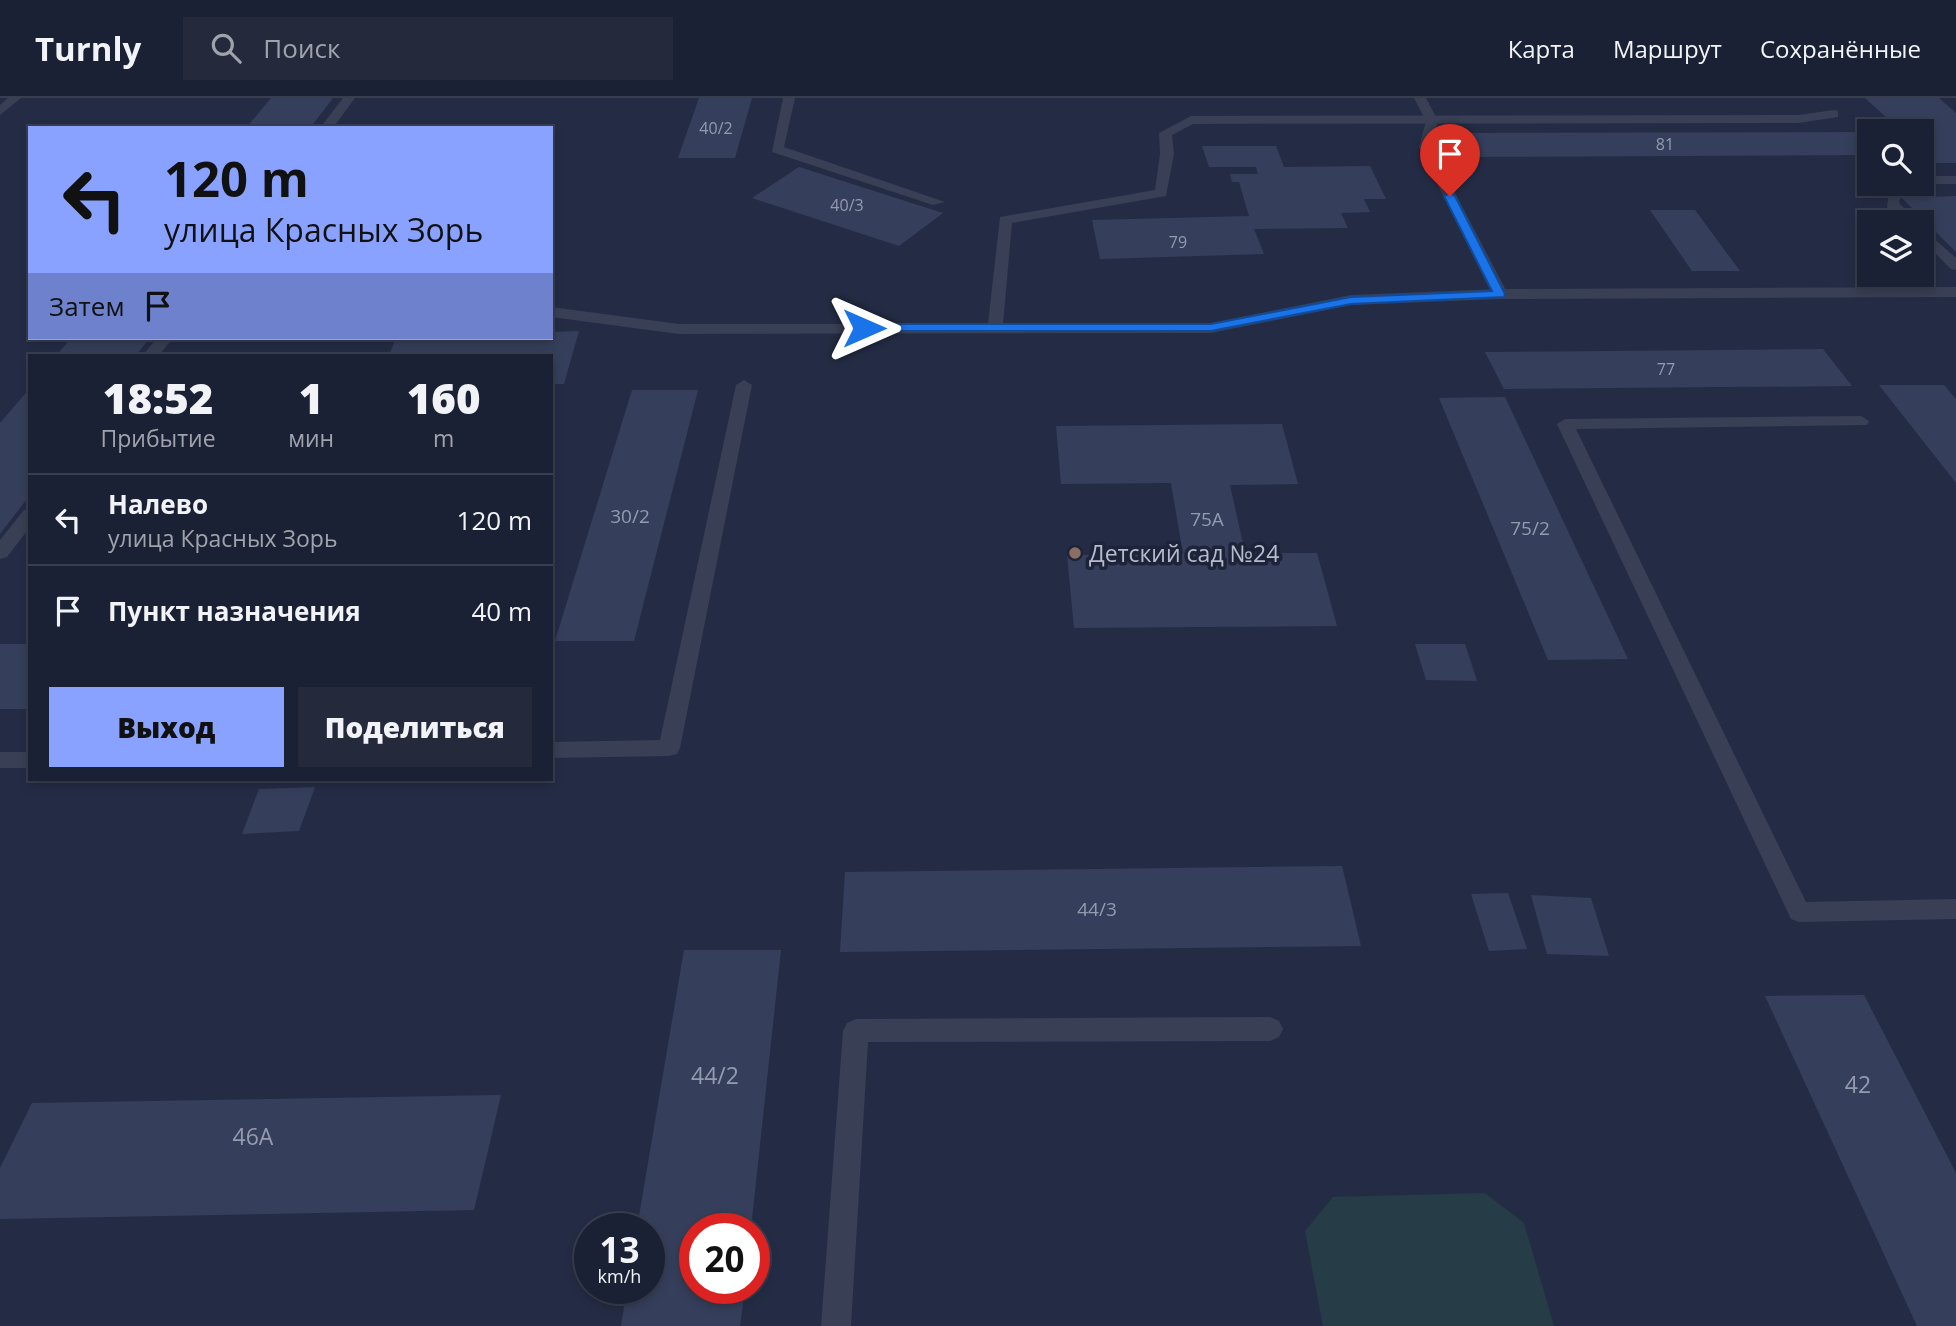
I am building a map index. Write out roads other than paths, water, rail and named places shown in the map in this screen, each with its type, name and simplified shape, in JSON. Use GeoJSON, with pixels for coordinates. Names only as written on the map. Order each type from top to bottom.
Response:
{"type":"FeatureCollection","features":[{"type":"Feature","properties":{"kind":"street"},"geometry":{"type":"LineString","coordinates":[[0,111],[15,98]]}},
{"type":"Feature","properties":{"kind":"street"},"geometry":{"type":"LineString","coordinates":[[328,126],[349,98]]}},
{"type":"Feature","properties":{"kind":"street"},"geometry":{"type":"LineString","coordinates":[[789,98],[777,149],[938,202]]}},
{"type":"Feature","properties":{"kind":"street"},"geometry":{"type":"LineString","coordinates":[[1420,98],[1432,121],[1424,147],[1500,294]]}},
{"type":"Feature","properties":{"kind":"street"},"geometry":{"type":"LineString","coordinates":[[996,327],[994,315],[1005,220],[1161,192],[1167,154],[1165,132],[1191,120],[1798,119],[1834,114]]}},
{"type":"Feature","properties":{"kind":"street"},"geometry":{"type":"LineString","coordinates":[[1934,180],[1956,180]]}},
{"type":"Feature","properties":{"kind":"street"},"geometry":{"type":"LineString","coordinates":[[1934,244],[1956,266]]}},
{"type":"Feature","properties":{"kind":"street"},"geometry":{"type":"LineString","coordinates":[[553,312],[679,329],[1211,328],[1351,300],[1500,294],[1956,292]]}},
{"type":"Feature","properties":{"kind":"street"},"geometry":{"type":"LineString","coordinates":[[153,354],[163,340]]}},
{"type":"Feature","properties":{"kind":"street"},"geometry":{"type":"LineString","coordinates":[[553,750],[669,748],[744,386]]}},
{"type":"Feature","properties":{"kind":"street"},"geometry":{"type":"LineString","coordinates":[[1861,421],[1565,424],[1799,912],[1956,909]]}},
{"type":"Feature","properties":{"kind":"street"},"geometry":{"type":"LineString","coordinates":[[0,553],[28,517]]}},
{"type":"Feature","properties":{"kind":"street"},"geometry":{"type":"LineString","coordinates":[[0,761],[28,760]]}},
{"type":"Feature","properties":{"kind":"street"},"geometry":{"type":"LineString","coordinates":[[836,1326],[856,1031],[1270,1029]]}},
{"type":"Feature","properties":{"kind":"place","name":"Детский сад №24"},"geometry":{"type":"Point","coordinates":[1075,553]}}]}
